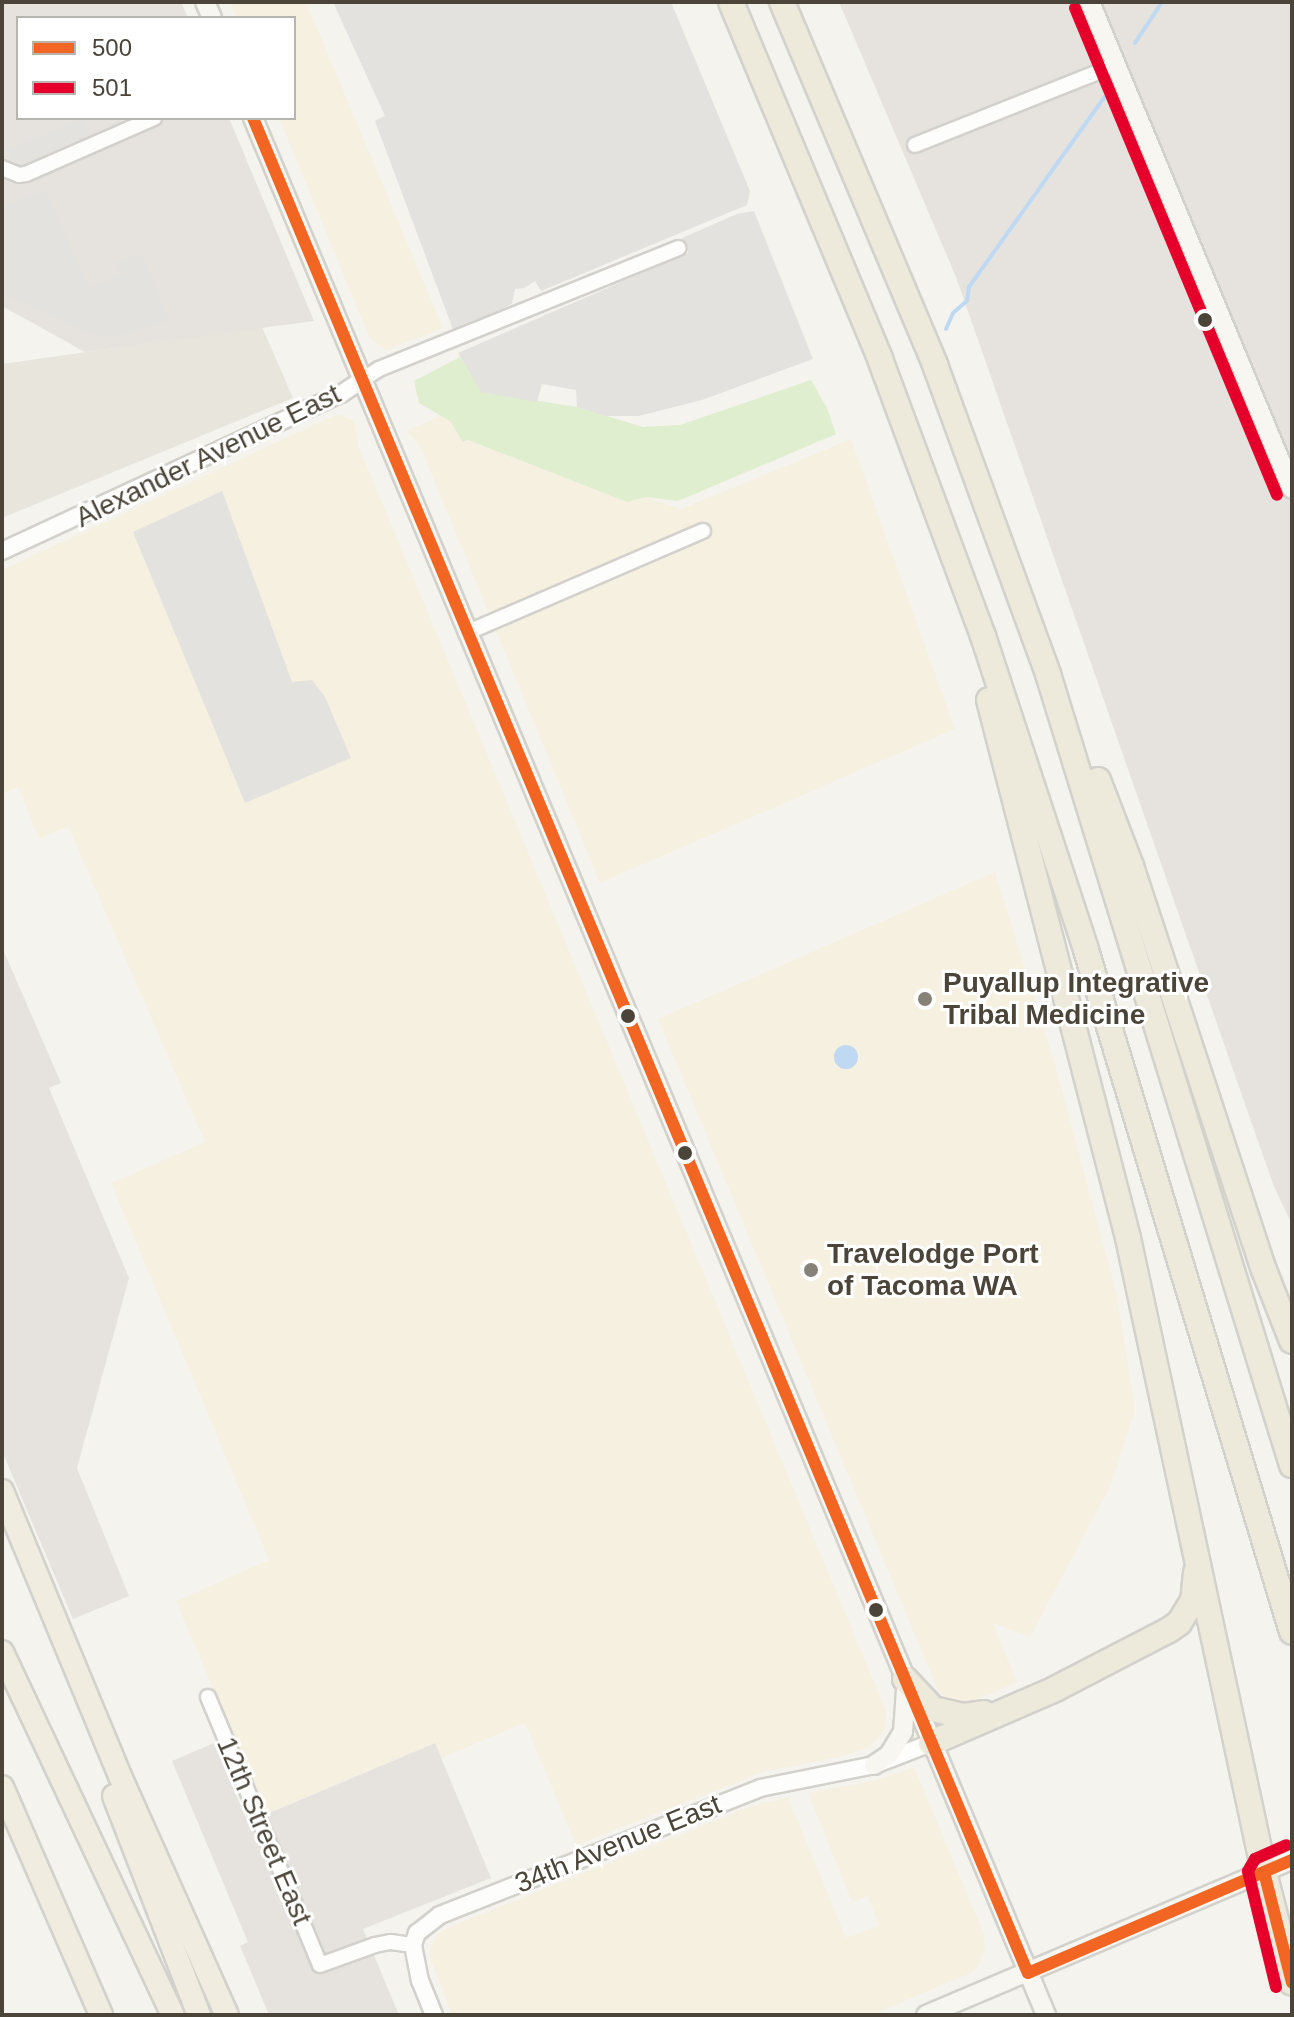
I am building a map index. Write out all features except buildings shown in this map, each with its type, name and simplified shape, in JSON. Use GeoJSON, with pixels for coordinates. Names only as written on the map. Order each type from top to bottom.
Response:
{"type":"FeatureCollection","features":[{"type":"Feature","properties":{"kind":"highway"},"geometry":{"type":"LineString","coordinates":[[731,2],[880,359],[993,665],[1077,922],[1292,1632]]}},
{"type":"Feature","properties":{"kind":"highway"},"geometry":{"type":"LineString","coordinates":[[782,2],[935,365],[1048,674],[1292,1465]]}},
{"type":"Feature","properties":{"kind":"highway"},"geometry":{"type":"LineString","coordinates":[[929,486],[1012,784],[1128,1238],[1264,1872],[1292,1983]]}},
{"type":"Feature","properties":{"kind":"highway"},"geometry":{"type":"LineString","coordinates":[[1048,674],[1082,738],[1131,866],[1264,1270],[1292,1341]]}},
{"type":"Feature","properties":{"kind":"highway"},"geometry":{"type":"LineString","coordinates":[[2,1492],[199,2015]]}},
{"type":"Feature","properties":{"kind":"highway"},"geometry":{"type":"LineString","coordinates":[[2,1492],[120,1776],[227,2015]]}},
{"type":"Feature","properties":{"kind":"highway"},"geometry":{"type":"LineString","coordinates":[[931,1743],[1145,1645],[1179,1623],[1193,1601],[1196,1550]]}},
{"type":"Feature","properties":{"kind":"highway"},"geometry":{"type":"LineString","coordinates":[[2,1652],[173,2015]]}},
{"type":"Feature","properties":{"kind":"highway"},"geometry":{"type":"LineString","coordinates":[[905,1679],[933,1709],[948,1714],[1010,1709]]}},
{"type":"Feature","properties":{"kind":"highway"},"geometry":{"type":"LineString","coordinates":[[2,1787],[101,2015]]}},
{"type":"Feature","properties":{"kind":"main road"},"geometry":{"type":"LineString","coordinates":[[1090,2],[1292,489]]}},
{"type":"Feature","properties":{"kind":"main road"},"geometry":{"type":"LineString","coordinates":[[254,120],[1046,2015]]}},
{"type":"Feature","properties":{"kind":"main road"},"geometry":{"type":"LineString","coordinates":[[874,1765],[889,1755],[903,1732],[905,1679]]}},
{"type":"Feature","properties":{"kind":"main road"},"geometry":{"type":"LineString","coordinates":[[926,2015],[1292,1860]]}},
{"type":"Feature","properties":{"kind":"street"},"geometry":{"type":"LineString","coordinates":[[915,145],[1116,65]]}},
{"type":"Feature","properties":{"kind":"street"},"geometry":{"type":"LineString","coordinates":[[6,170],[26,174],[149,120]]}},
{"type":"Feature","properties":{"kind":"street","name":"Alexander Avenue East"},"geometry":{"type":"LineString","coordinates":[[2,551],[341,394],[379,369],[678,248]]}},
{"type":"Feature","properties":{"kind":"street"},"geometry":{"type":"LineString","coordinates":[[466,633],[703,531]]}},
{"type":"Feature","properties":{"kind":"street","name":"12th Street East"},"geometry":{"type":"LineString","coordinates":[[208,1697],[320,1965],[375,1945],[391,1942],[413,1945]]}},
{"type":"Feature","properties":{"kind":"street","name":"34th Avenue East"},"geometry":{"type":"LineString","coordinates":[[413,1945],[417,1933],[440,1915],[668,1823],[777,1783],[874,1765],[931,1743]]}},
{"type":"Feature","properties":{"kind":"street"},"geometry":{"type":"LineString","coordinates":[[413,1945],[420,1981],[434,2015]]}},
{"type":"Feature","properties":{"kind":"shaded area"},"geometry":{"type":"Polygon","coordinates":[[[2,2],[181,2],[187,16],[16,16],[16,120],[230,120],[314,321],[85,352],[2,306],[2,2]]]}},
{"type":"Feature","properties":{"kind":"shaded area"},"geometry":{"type":"Polygon","coordinates":[[[230,2],[306,2],[443,328],[386,350],[369,337],[280,120],[296,120],[296,16],[236,16],[230,2]]]}},
{"type":"Feature","properties":{"kind":"shaded area"},"geometry":{"type":"Polygon","coordinates":[[[333,2],[671,2],[750,191],[747,205],[541,291],[535,281],[524,288],[515,289],[512,304],[454,332],[375,121],[385,116],[333,2]]]}},
{"type":"Feature","properties":{"kind":"shaded area"},"geometry":{"type":"Polygon","coordinates":[[[839,2],[1292,2],[1292,1225],[1273,1184],[956,277],[839,2]]]}},
{"type":"Feature","properties":{"kind":"shaded area"},"geometry":{"type":"Polygon","coordinates":[[[79,120],[92,135],[17,166],[8,150],[79,120]]]}},
{"type":"Feature","properties":{"kind":"shaded area"},"geometry":{"type":"Polygon","coordinates":[[[45,191],[89,288],[120,274],[116,263],[142,254],[169,320],[115,337],[91,334],[2,293],[2,207],[45,191]]]}},
{"type":"Feature","properties":{"kind":"shaded area"},"geometry":{"type":"Polygon","coordinates":[[[754,211],[813,359],[702,400],[639,416],[605,416],[577,407],[576,390],[542,384],[537,402],[481,392],[458,353],[688,253],[682,238],[737,214],[754,211]]]}},
{"type":"Feature","properties":{"kind":"shaded area"},"geometry":{"type":"Polygon","coordinates":[[[262,327],[293,398],[2,518],[2,364],[262,327]]]}},
{"type":"Feature","properties":{"kind":"shaded area"},"geometry":{"type":"Polygon","coordinates":[[[450,412],[467,440],[627,502],[646,497],[681,509],[851,439],[955,729],[600,883],[419,444],[406,431],[450,412]]]}},
{"type":"Feature","properties":{"kind":"shaded area"},"geometry":{"type":"Polygon","coordinates":[[[342,415],[354,422],[359,447],[887,1713],[883,1733],[869,1747],[840,1757],[766,1771],[576,1845],[525,1723],[441,1758],[434,1743],[266,1814],[176,1601],[269,1560],[111,1183],[205,1142],[68,826],[39,839],[18,787],[2,794],[2,570],[333,416],[342,415]]]}},
{"type":"Feature","properties":{"kind":"shaded area"},"geometry":{"type":"Polygon","coordinates":[[[222,491],[292,682],[312,680],[325,697],[351,758],[245,803],[133,532],[222,491]]]}},
{"type":"Feature","properties":{"kind":"shaded area"},"geometry":{"type":"Polygon","coordinates":[[[995,872],[1056,1068],[1117,1295],[1135,1410],[1112,1483],[1030,1637],[993,1623],[1017,1682],[961,1707],[948,1701],[937,1688],[658,1019],[995,872]]]}},
{"type":"Feature","properties":{"kind":"shaded area"},"geometry":{"type":"Polygon","coordinates":[[[2,947],[61,1083],[49,1088],[129,1278],[77,1468],[129,1596],[73,1619],[2,1451],[2,947]]]}},
{"type":"Feature","properties":{"kind":"shaded area"},"geometry":{"type":"Polygon","coordinates":[[[214,1743],[248,1822],[435,1743],[491,1878],[363,1929],[399,2015],[269,2015],[240,1946],[248,1942],[172,1761],[214,1743]]]}},
{"type":"Feature","properties":{"kind":"shaded area"},"geometry":{"type":"Polygon","coordinates":[[[915,1769],[984,1934],[985,1948],[979,1965],[971,1973],[872,2015],[452,2015],[429,1955],[436,1935],[752,1806],[788,1797],[846,1938],[879,1926],[868,1896],[852,1902],[808,1793],[873,1781],[915,1769]]]}},
{"type":"Feature","properties":{"kind":"green space"},"geometry":{"type":"Polygon","coordinates":[[[460,357],[482,392],[577,407],[643,427],[680,425],[811,380],[827,408],[836,434],[678,501],[646,497],[627,502],[468,440],[463,442],[450,421],[419,403],[414,381],[460,357]]]}},
{"type":"Feature","properties":{"kind":"water"},"geometry":{"type":"Polygon","coordinates":[[[841,1045],[851,1045],[858,1052],[858,1062],[851,1069],[841,1069],[834,1062],[834,1052],[841,1045]]]}},
{"type":"Feature","properties":{"kind":"waterway"},"geometry":{"type":"LineString","coordinates":[[1135,43],[1162,2]]}},
{"type":"Feature","properties":{"kind":"waterway"},"geometry":{"type":"LineString","coordinates":[[946,329],[953,313],[967,301],[969,287],[1105,96]]}},
{"type":"Feature","properties":{"kind":"transit line","name":"501"},"geometry":{"type":"LineString","coordinates":[[1075,8],[1277,495]]}},
{"type":"Feature","properties":{"kind":"transit line","name":"500"},"geometry":{"type":"LineString","coordinates":[[254,120],[1028,1973]]}},
{"type":"Feature","properties":{"kind":"transit line","name":"501"},"geometry":{"type":"LineString","coordinates":[[1276,1987],[1248,1871],[1255,1859],[1286,1845]]}},
{"type":"Feature","properties":{"kind":"transit line","name":"500"},"geometry":{"type":"LineString","coordinates":[[1028,1973],[1292,1860]]}},
{"type":"Feature","properties":{"kind":"transit line","name":"500"},"geometry":{"type":"LineString","coordinates":[[1264,1872],[1292,1983]]}},
{"type":"Feature","properties":{"kind":"place","name":"Puyallup Integrative Tribal Medicine"},"geometry":{"type":"Point","coordinates":[925,999]}},
{"type":"Feature","properties":{"kind":"place","name":"Travelodge Port of Tacoma WA"},"geometry":{"type":"Point","coordinates":[811,1270]}}]}
